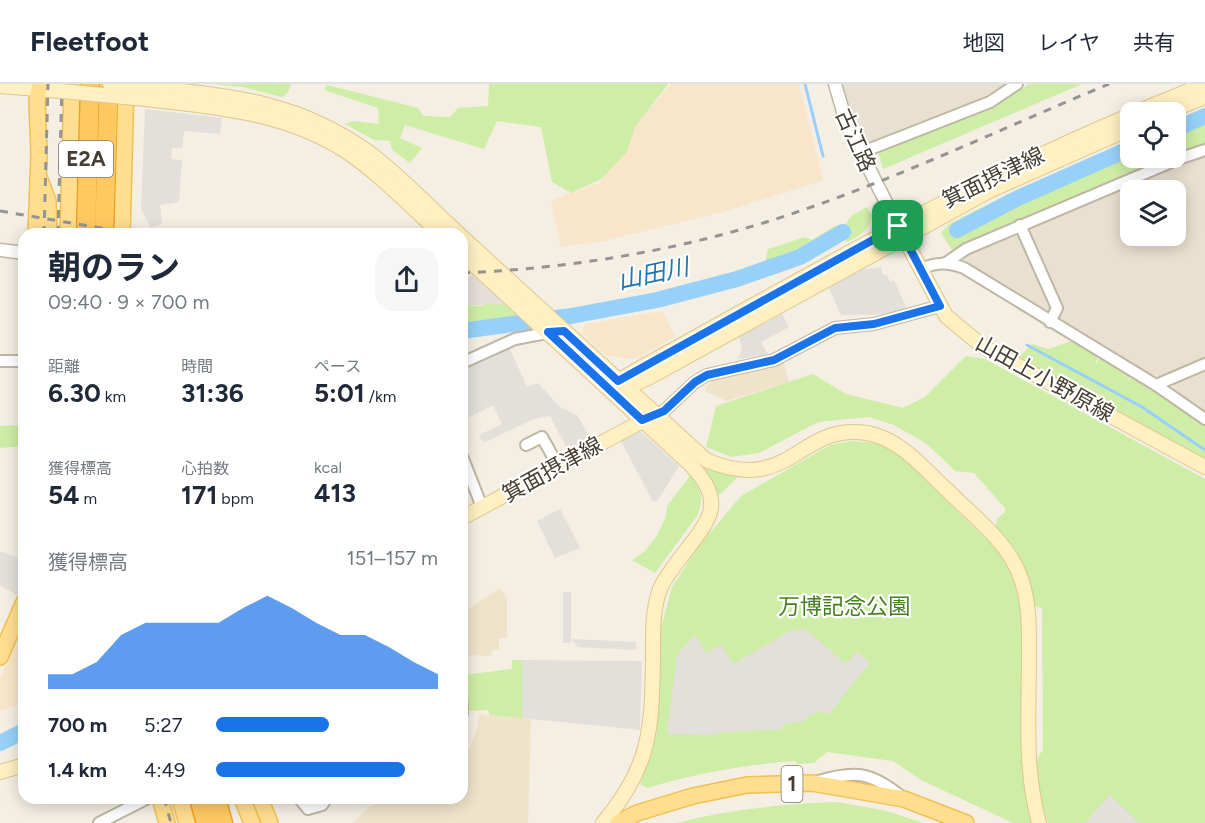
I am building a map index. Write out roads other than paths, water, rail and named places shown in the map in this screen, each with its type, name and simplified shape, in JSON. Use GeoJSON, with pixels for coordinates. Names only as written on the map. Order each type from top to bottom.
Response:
{"type":"FeatureCollection","features":[{"type":"Feature","properties":{"kind":"highway","name":"E2A"},"geometry":{"type":"LineString","coordinates":[[86,228],[90,84]]}},
{"type":"Feature","properties":{"kind":"highway","name":"E2A"},"geometry":{"type":"LineString","coordinates":[[104,228],[109,84]]}},
{"type":"Feature","properties":{"kind":"highway"},"geometry":{"type":"LineString","coordinates":[[201,804],[206,823]]}},
{"type":"Feature","properties":{"kind":"highway"},"geometry":{"type":"LineString","coordinates":[[218,804],[223,823]]}},
{"type":"Feature","properties":{"kind":"main road"},"geometry":{"type":"LineString","coordinates":[[109,84],[265,116],[321,137],[360,162],[434,228]]}},
{"type":"Feature","properties":{"kind":"main road"},"geometry":{"type":"LineString","coordinates":[[122,228],[126,84]]}},
{"type":"Feature","properties":{"kind":"main road"},"geometry":{"type":"LineString","coordinates":[[1161,102],[1205,84]]}},
{"type":"Feature","properties":{"kind":"main road"},"geometry":{"type":"LineString","coordinates":[[0,86],[67,87],[268,103],[330,128],[367,152],[453,228]]}},
{"type":"Feature","properties":{"kind":"main road"},"geometry":{"type":"LineString","coordinates":[[36,228],[40,87]]}},
{"type":"Feature","properties":{"kind":"main road"},"geometry":{"type":"LineString","coordinates":[[67,87],[68,228]]}},
{"type":"Feature","properties":{"kind":"main road"},"geometry":{"type":"LineString","coordinates":[[1186,104],[1205,96]]}},
{"type":"Feature","properties":{"kind":"main road","name":"箕面摂津線"},"geometry":{"type":"LineString","coordinates":[[619,387],[1042,152],[1120,120]]}},
{"type":"Feature","properties":{"kind":"main road","name":"箕面摂津線"},"geometry":{"type":"LineString","coordinates":[[901,231],[1120,133]]}},
{"type":"Feature","properties":{"kind":"main road"},"geometry":{"type":"LineString","coordinates":[[39,171],[48,201],[49,228]]}},
{"type":"Feature","properties":{"kind":"main road","name":"山田上小野原線"},"geometry":{"type":"LineString","coordinates":[[901,231],[940,306],[954,324],[998,357],[1205,467]]}},
{"type":"Feature","properties":{"kind":"main road"},"geometry":{"type":"LineString","coordinates":[[468,242],[546,314],[554,329]]}},
{"type":"Feature","properties":{"kind":"main road"},"geometry":{"type":"LineString","coordinates":[[468,259],[531,316],[554,329],[619,387],[701,476],[710,495],[711,508],[706,522],[669,572],[654,608],[650,739],[627,792],[603,823]]}},
{"type":"Feature","properties":{"kind":"main road"},"geometry":{"type":"LineString","coordinates":[[649,418],[706,460],[733,470],[747,472],[772,468],[831,435],[858,432],[884,438],[909,454],[1002,545],[1018,571],[1027,600],[1029,778],[1039,823]]}},
{"type":"Feature","properties":{"kind":"main road","name":"箕面摂津線"},"geometry":{"type":"LineString","coordinates":[[468,515],[649,418]]}},
{"type":"Feature","properties":{"kind":"main road"},"geometry":{"type":"LineString","coordinates":[[0,657],[18,616]]}},
{"type":"Feature","properties":{"kind":"main road"},"geometry":{"type":"LineString","coordinates":[[0,772],[18,767]]}},
{"type":"Feature","properties":{"kind":"main road","name":"1"},"geometry":{"type":"LineString","coordinates":[[618,823],[637,813],[693,796],[747,785],[812,783],[904,799],[966,823]]}},
{"type":"Feature","properties":{"kind":"main road"},"geometry":{"type":"LineString","coordinates":[[162,804],[167,823]]}},
{"type":"Feature","properties":{"kind":"main road"},"geometry":{"type":"LineString","coordinates":[[238,804],[243,823]]}},
{"type":"Feature","properties":{"kind":"main road"},"geometry":{"type":"LineString","coordinates":[[244,804],[252,823]]}},
{"type":"Feature","properties":{"kind":"main road"},"geometry":{"type":"LineString","coordinates":[[262,804],[270,823]]}},
{"type":"Feature","properties":{"kind":"street","name":"古江路"},"geometry":{"type":"LineString","coordinates":[[835,84],[847,125],[901,231]]}},
{"type":"Feature","properties":{"kind":"street"},"geometry":{"type":"LineString","coordinates":[[860,153],[990,102],[1017,84]]}},
{"type":"Feature","properties":{"kind":"street"},"geometry":{"type":"LineString","coordinates":[[946,263],[966,249],[1020,225],[1205,150]]}},
{"type":"Feature","properties":{"kind":"street"},"geometry":{"type":"LineString","coordinates":[[1020,225],[1057,308],[1050,321]]}},
{"type":"Feature","properties":{"kind":"street"},"geometry":{"type":"LineString","coordinates":[[0,250],[18,252]]}},
{"type":"Feature","properties":{"kind":"street"},"geometry":{"type":"LineString","coordinates":[[921,269],[936,262],[964,268],[1156,385],[1205,419]]}},
{"type":"Feature","properties":{"kind":"street"},"geometry":{"type":"LineString","coordinates":[[649,418],[664,411],[695,382],[707,375],[774,360],[835,328],[874,324],[940,306]]}},
{"type":"Feature","properties":{"kind":"street"},"geometry":{"type":"LineString","coordinates":[[468,360],[515,339],[534,337],[554,329]]}},
{"type":"Feature","properties":{"kind":"street"},"geometry":{"type":"LineString","coordinates":[[0,361],[18,361]]}},
{"type":"Feature","properties":{"kind":"street"},"geometry":{"type":"LineString","coordinates":[[1156,385],[1205,364]]}},
{"type":"Feature","properties":{"kind":"street"},"geometry":{"type":"LineString","coordinates":[[526,445],[542,437],[558,466]]}},
{"type":"Feature","properties":{"kind":"street"},"geometry":{"type":"LineString","coordinates":[[468,484],[482,507]]}},
{"type":"Feature","properties":{"kind":"street"},"geometry":{"type":"LineString","coordinates":[[99,823],[136,804]]}},
{"type":"Feature","properties":{"kind":"street"},"geometry":{"type":"LineString","coordinates":[[303,804],[308,809],[323,804]]}},
{"type":"Feature","properties":{"kind":"waterway"},"geometry":{"type":"LineString","coordinates":[[805,84],[823,156]]}},
{"type":"Feature","properties":{"kind":"waterway","name":"山田川"},"geometry":{"type":"LineString","coordinates":[[1186,125],[1205,116]]}},
{"type":"Feature","properties":{"kind":"waterway","name":"山田川"},"geometry":{"type":"LineString","coordinates":[[957,230],[1016,199],[1120,153]]}},
{"type":"Feature","properties":{"kind":"waterway","name":"山田川"},"geometry":{"type":"LineString","coordinates":[[468,330],[571,316],[657,300],[737,279],[800,257],[843,232]]}},
{"type":"Feature","properties":{"kind":"waterway"},"geometry":{"type":"LineString","coordinates":[[1027,345],[1142,407],[1205,450]]}},
{"type":"Feature","properties":{"kind":"waterway","name":"山田川"},"geometry":{"type":"LineString","coordinates":[[0,743],[18,734]]}},
{"type":"Feature","properties":{"kind":"railway"},"geometry":{"type":"LineString","coordinates":[[44,228],[48,84]]}},
{"type":"Feature","properties":{"kind":"railway"},"geometry":{"type":"LineString","coordinates":[[58,228],[62,84]]}},
{"type":"Feature","properties":{"kind":"railway"},"geometry":{"type":"LineString","coordinates":[[468,273],[547,267],[590,261],[674,246],[756,225],[876,183],[1109,84]]}},
{"type":"Feature","properties":{"kind":"railway"},"geometry":{"type":"LineString","coordinates":[[0,211],[101,228]]}},
{"type":"Feature","properties":{"kind":"railway"},"geometry":{"type":"LineString","coordinates":[[166,804],[171,823]]}},
{"type":"Feature","properties":{"kind":"park label","name":"万博記念公園"},"geometry":{"type":"Point","coordinates":[844,606]}}]}
